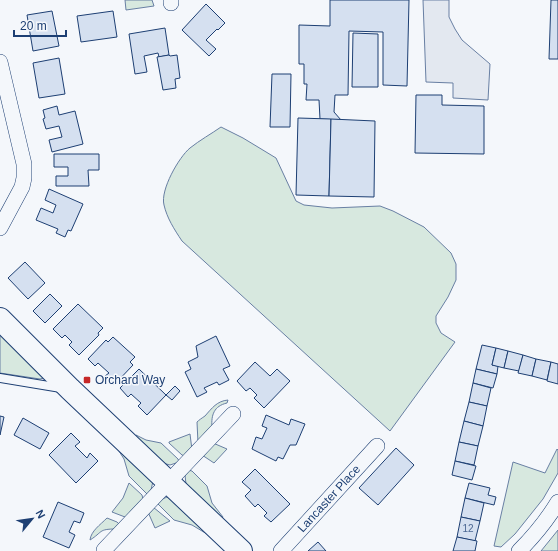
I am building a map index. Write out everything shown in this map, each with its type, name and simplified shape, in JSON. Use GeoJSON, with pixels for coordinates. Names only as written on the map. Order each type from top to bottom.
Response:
{"type":"FeatureCollection","features":[{"type":"Feature","properties":{"kind":"street"},"geometry":{"type":"LineString","coordinates":[[0,62],[24,164],[24,178],[22,187],[0,228]]}},
{"type":"Feature","properties":{"kind":"street"},"geometry":{"type":"LineString","coordinates":[[0,319],[70,389],[241,551]]}},
{"type":"Feature","properties":{"kind":"street"},"geometry":{"type":"LineString","coordinates":[[104,550],[233,414]]}},
{"type":"Feature","properties":{"kind":"street","name":"Lancaster Place"},"geometry":{"type":"LineString","coordinates":[[281,551],[377,446]]}},
{"type":"Feature","properties":{"kind":"street"},"geometry":{"type":"LineString","coordinates":[[519,551],[544,523],[558,502]]}},
{"type":"Feature","properties":{"kind":"lane"},"geometry":{"type":"LineString","coordinates":[[0,378],[70,389]]}},
{"type":"Feature","properties":{"kind":"shaded area"},"geometry":{"type":"Polygon","coordinates":[[[125,0],[152,0],[154,6],[126,10],[125,0]]]}},
{"type":"Feature","properties":{"kind":"shaded area"},"geometry":{"type":"Polygon","coordinates":[[[423,0],[449,0],[449,17],[462,40],[490,64],[488,100],[453,98],[453,83],[426,82],[423,0]]]}},
{"type":"Feature","properties":{"kind":"shaded area"},"geometry":{"type":"Polygon","coordinates":[[[221,127],[243,138],[276,158],[296,201],[304,205],[332,208],[380,206],[424,227],[451,253],[456,264],[456,280],[448,297],[436,316],[436,323],[441,333],[455,342],[390,431],[182,241],[171,223],[165,210],[164,199],[171,174],[190,148],[221,127]]]}},
{"type":"Feature","properties":{"kind":"shaded area"},"geometry":{"type":"Polygon","coordinates":[[[0,331],[44,378],[40,379],[0,373],[0,331]]]}},
{"type":"Feature","properties":{"kind":"shaded area"},"geometry":{"type":"Polygon","coordinates":[[[228,400],[227,403],[216,409],[212,419],[212,427],[198,443],[197,422],[218,403],[228,400]]]}},
{"type":"Feature","properties":{"kind":"shaded area"},"geometry":{"type":"Polygon","coordinates":[[[190,434],[192,450],[185,456],[169,443],[169,442],[190,434]]]}},
{"type":"Feature","properties":{"kind":"shaded area"},"geometry":{"type":"Polygon","coordinates":[[[136,435],[146,440],[161,443],[178,459],[179,462],[170,465],[159,462],[134,437],[136,435]]]}},
{"type":"Feature","properties":{"kind":"shaded area"},"geometry":{"type":"Polygon","coordinates":[[[213,443],[227,449],[214,463],[202,455],[213,443]]]}},
{"type":"Feature","properties":{"kind":"shaded area"},"geometry":{"type":"Polygon","coordinates":[[[117,448],[153,481],[151,490],[147,494],[129,476],[124,459],[117,448]]]}},
{"type":"Feature","properties":{"kind":"shaded area"},"geometry":{"type":"Polygon","coordinates":[[[557,449],[558,473],[543,499],[515,534],[501,547],[494,546],[513,462],[545,473],[557,449]]]}},
{"type":"Feature","properties":{"kind":"shaded area"},"geometry":{"type":"Polygon","coordinates":[[[188,470],[192,471],[207,486],[212,503],[223,517],[221,520],[186,484],[185,475],[188,470]]]}},
{"type":"Feature","properties":{"kind":"shaded area"},"geometry":{"type":"Polygon","coordinates":[[[129,483],[142,495],[143,499],[128,516],[125,517],[112,512],[123,498],[129,483]]]}},
{"type":"Feature","properties":{"kind":"shaded area"},"geometry":{"type":"Polygon","coordinates":[[[167,497],[172,498],[209,532],[207,534],[192,525],[174,520],[156,502],[167,497]]]}},
{"type":"Feature","properties":{"kind":"shaded area"},"geometry":{"type":"Polygon","coordinates":[[[153,507],[170,521],[155,528],[148,512],[153,507]]]}},
{"type":"Feature","properties":{"kind":"shaded area"},"geometry":{"type":"Polygon","coordinates":[[[107,518],[117,522],[120,525],[116,529],[103,530],[90,540],[94,531],[107,518]]]}},
{"type":"Feature","properties":{"kind":"shaded area"},"geometry":{"type":"Polygon","coordinates":[[[558,530],[558,551],[541,551],[558,530]]]}},
{"type":"Feature","properties":{"kind":"building"},"geometry":{"type":"Polygon","coordinates":[[[330,0],[409,0],[407,86],[383,85],[383,32],[349,31],[348,95],[335,95],[334,112],[341,120],[320,119],[319,100],[306,100],[307,84],[304,84],[304,64],[299,64],[299,25],[330,26],[330,0]]]}},
{"type":"Feature","properties":{"kind":"building"},"geometry":{"type":"Polygon","coordinates":[[[551,0],[558,0],[558,59],[549,59],[551,0]]]}},
{"type":"Feature","properties":{"kind":"building"},"geometry":{"type":"Polygon","coordinates":[[[206,4],[225,23],[206,40],[216,49],[209,56],[182,30],[206,4]]]}},
{"type":"Feature","properties":{"kind":"building"},"geometry":{"type":"Polygon","coordinates":[[[52,11],[59,46],[33,51],[27,15],[52,11]]]}},
{"type":"Feature","properties":{"kind":"building"},"geometry":{"type":"Polygon","coordinates":[[[113,11],[117,37],[81,42],[77,16],[113,11]]]}},
{"type":"Feature","properties":{"kind":"building"},"geometry":{"type":"Polygon","coordinates":[[[165,28],[169,55],[159,57],[158,53],[144,56],[147,72],[135,74],[129,34],[165,28]]]}},
{"type":"Feature","properties":{"kind":"building"},"geometry":{"type":"Polygon","coordinates":[[[353,33],[378,34],[378,87],[352,87],[353,33]]]}},
{"type":"Feature","properties":{"kind":"building"},"geometry":{"type":"Polygon","coordinates":[[[177,55],[180,78],[175,79],[176,88],[163,90],[157,57],[177,55]]]}},
{"type":"Feature","properties":{"kind":"building"},"geometry":{"type":"Polygon","coordinates":[[[59,58],[65,94],[39,98],[33,63],[59,58]]]}},
{"type":"Feature","properties":{"kind":"building"},"geometry":{"type":"Polygon","coordinates":[[[272,74],[291,74],[290,127],[270,127],[272,74]]]}},
{"type":"Feature","properties":{"kind":"building"},"geometry":{"type":"Polygon","coordinates":[[[416,95],[442,95],[442,105],[484,106],[484,154],[415,153],[416,95]]]}},
{"type":"Feature","properties":{"kind":"building"},"geometry":{"type":"Polygon","coordinates":[[[57,106],[59,115],[75,111],[83,144],[52,152],[49,140],[62,137],[59,126],[46,129],[43,119],[45,118],[43,110],[57,106]]]}},
{"type":"Feature","properties":{"kind":"building"},"geometry":{"type":"Polygon","coordinates":[[[298,118],[331,119],[329,196],[296,195],[298,118]]]}},
{"type":"Feature","properties":{"kind":"building"},"geometry":{"type":"Polygon","coordinates":[[[331,119],[375,121],[374,197],[329,196],[331,119]]]}},
{"type":"Feature","properties":{"kind":"building"},"geometry":{"type":"Polygon","coordinates":[[[54,154],[99,154],[99,170],[88,170],[89,186],[56,186],[56,176],[68,176],[68,167],[54,167],[54,154]]]}},
{"type":"Feature","properties":{"kind":"building"},"geometry":{"type":"Polygon","coordinates":[[[49,189],[83,204],[71,231],[68,230],[65,237],[56,233],[58,229],[36,220],[41,208],[53,213],[56,205],[45,200],[49,189]]]}},
{"type":"Feature","properties":{"kind":"building"},"geometry":{"type":"Polygon","coordinates":[[[25,262],[45,283],[28,299],[8,278],[25,262]]]}},
{"type":"Feature","properties":{"kind":"building"},"geometry":{"type":"Polygon","coordinates":[[[50,294],[62,306],[45,323],[33,311],[50,294]]]}},
{"type":"Feature","properties":{"kind":"building"},"geometry":{"type":"Polygon","coordinates":[[[78,304],[103,328],[98,333],[99,335],[79,355],[69,345],[72,342],[65,335],[62,338],[53,329],[78,304]]]}},
{"type":"Feature","properties":{"kind":"building"},"geometry":{"type":"Polygon","coordinates":[[[216,336],[230,366],[223,369],[229,380],[219,385],[217,382],[204,388],[207,392],[197,397],[185,372],[191,369],[188,362],[198,357],[196,346],[216,336]]]}},
{"type":"Feature","properties":{"kind":"building"},"geometry":{"type":"Polygon","coordinates":[[[113,337],[135,357],[130,362],[133,365],[114,385],[105,376],[109,373],[98,363],[95,366],[88,359],[106,340],[108,342],[113,337]]]}},
{"type":"Feature","properties":{"kind":"building"},"geometry":{"type":"Polygon","coordinates":[[[482,345],[496,348],[492,365],[498,366],[497,374],[476,369],[482,345]]]}},
{"type":"Feature","properties":{"kind":"building"},"geometry":{"type":"Polygon","coordinates":[[[496,348],[508,351],[504,368],[492,365],[496,348]]]}},
{"type":"Feature","properties":{"kind":"building"},"geometry":{"type":"Polygon","coordinates":[[[508,351],[523,355],[519,371],[504,368],[508,351]]]}},
{"type":"Feature","properties":{"kind":"building"},"geometry":{"type":"Polygon","coordinates":[[[523,355],[536,359],[532,376],[518,373],[523,355]]]}},
{"type":"Feature","properties":{"kind":"building"},"geometry":{"type":"Polygon","coordinates":[[[536,359],[551,362],[547,380],[532,376],[536,359]]]}},
{"type":"Feature","properties":{"kind":"building"},"geometry":{"type":"Polygon","coordinates":[[[255,362],[270,376],[277,369],[290,381],[264,408],[254,398],[257,395],[250,388],[246,391],[237,381],[255,362]]]}},
{"type":"Feature","properties":{"kind":"building"},"geometry":{"type":"Polygon","coordinates":[[[551,362],[558,364],[558,384],[547,381],[551,362]]]}},
{"type":"Feature","properties":{"kind":"building"},"geometry":{"type":"Polygon","coordinates":[[[139,369],[166,395],[147,415],[138,406],[141,403],[131,394],[128,397],[120,388],[139,369]]]}},
{"type":"Feature","properties":{"kind":"building"},"geometry":{"type":"Polygon","coordinates":[[[476,369],[497,374],[493,388],[473,383],[476,369]]]}},
{"type":"Feature","properties":{"kind":"building"},"geometry":{"type":"Polygon","coordinates":[[[473,383],[491,388],[487,406],[469,402],[473,383]]]}},
{"type":"Feature","properties":{"kind":"building"},"geometry":{"type":"Polygon","coordinates":[[[175,386],[180,391],[172,400],[166,395],[175,386]]]}},
{"type":"Feature","properties":{"kind":"building"},"geometry":{"type":"Polygon","coordinates":[[[469,402],[487,406],[483,426],[464,421],[469,402]]]}},
{"type":"Feature","properties":{"kind":"building"},"geometry":{"type":"Polygon","coordinates":[[[266,415],[289,425],[291,419],[305,424],[296,445],[290,445],[283,459],[278,457],[276,461],[252,449],[256,437],[262,439],[267,428],[262,426],[266,415]]]}},
{"type":"Feature","properties":{"kind":"building"},"geometry":{"type":"Polygon","coordinates":[[[0,416],[4,417],[0,435],[0,416]]]}},
{"type":"Feature","properties":{"kind":"building"},"geometry":{"type":"Polygon","coordinates":[[[23,418],[49,433],[40,449],[14,435],[23,418]]]}},
{"type":"Feature","properties":{"kind":"building"},"geometry":{"type":"Polygon","coordinates":[[[464,421],[483,426],[478,446],[459,442],[464,421]]]}},
{"type":"Feature","properties":{"kind":"building"},"geometry":{"type":"Polygon","coordinates":[[[71,433],[80,442],[75,446],[87,458],[90,453],[98,461],[76,483],[49,455],[71,433]]]}},
{"type":"Feature","properties":{"kind":"building"},"geometry":{"type":"Polygon","coordinates":[[[459,442],[478,446],[474,465],[455,461],[459,442]]]}},
{"type":"Feature","properties":{"kind":"building"},"geometry":{"type":"Polygon","coordinates":[[[396,448],[414,465],[378,505],[359,488],[396,448]]]}},
{"type":"Feature","properties":{"kind":"building"},"geometry":{"type":"Polygon","coordinates":[[[455,461],[476,466],[472,480],[452,475],[455,461]]]}},
{"type":"Feature","properties":{"kind":"building"},"geometry":{"type":"Polygon","coordinates":[[[255,469],[290,504],[271,522],[264,516],[267,513],[258,504],[255,507],[245,496],[251,490],[242,482],[255,469]]]}},
{"type":"Feature","properties":{"kind":"building"},"geometry":{"type":"Polygon","coordinates":[[[469,483],[490,488],[488,495],[496,497],[494,505],[465,498],[469,483]]]}},
{"type":"Feature","properties":{"kind":"building"},"geometry":{"type":"Polygon","coordinates":[[[465,498],[484,503],[480,521],[461,517],[465,498]]]}},
{"type":"Feature","properties":{"kind":"building"},"geometry":{"type":"Polygon","coordinates":[[[58,502],[84,513],[80,523],[74,521],[69,532],[75,535],[69,548],[43,537],[58,502]]]}},
{"type":"Feature","properties":{"kind":"building"},"geometry":{"type":"Polygon","coordinates":[[[461,517],[480,521],[475,541],[457,537],[461,517]]]}},
{"type":"Feature","properties":{"kind":"building"},"geometry":{"type":"Polygon","coordinates":[[[457,537],[477,541],[475,551],[453,551],[457,537]]]}},
{"type":"Feature","properties":{"kind":"building"},"geometry":{"type":"Polygon","coordinates":[[[318,542],[326,551],[308,551],[318,542]]]}},
{"type":"Feature","properties":{"kind":"place","name":"Orchard Way"},"geometry":{"type":"Point","coordinates":[87,380]}}]}
